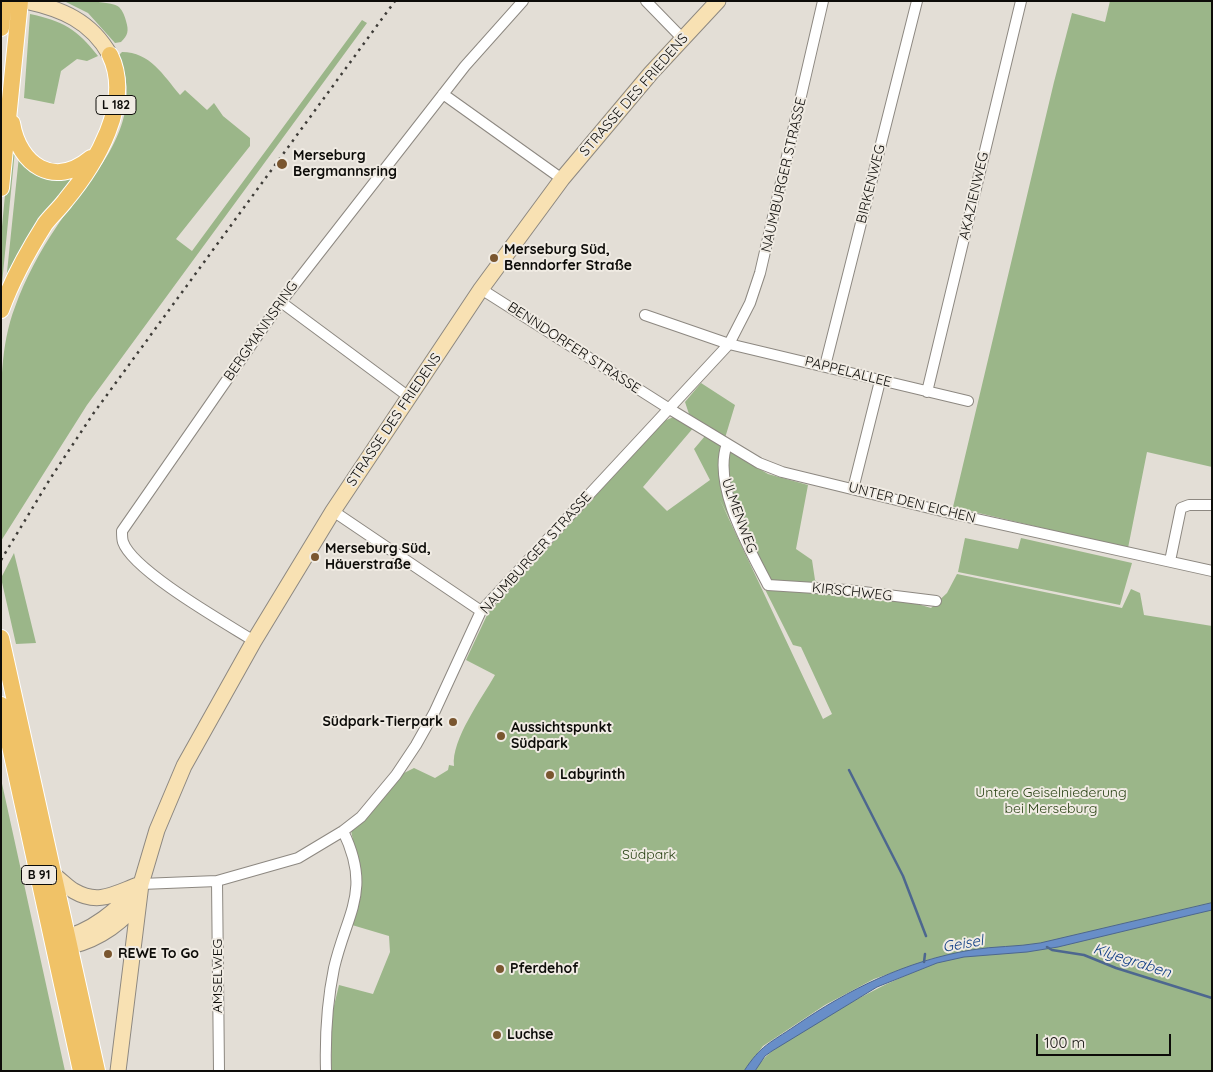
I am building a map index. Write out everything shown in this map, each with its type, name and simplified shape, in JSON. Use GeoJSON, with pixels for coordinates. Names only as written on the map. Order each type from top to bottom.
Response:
{"type":"FeatureCollection","features":[{"type":"Feature","properties":{"kind":"main road"},"geometry":{"type":"LineString","coordinates":[[1,28],[14,6]]}},
{"type":"Feature","properties":{"kind":"main road"},"geometry":{"type":"LineString","coordinates":[[1,188],[9,104],[14,6]]}},
{"type":"Feature","properties":{"kind":"main road","name":"L 182"},"geometry":{"type":"LineString","coordinates":[[1,310],[15,277],[31,248],[47,222],[77,186],[111,123],[119,87],[116,68],[110,55]]}},
{"type":"Feature","properties":{"kind":"main road"},"geometry":{"type":"LineString","coordinates":[[9,104],[14,138],[19,148],[37,166],[49,170],[63,171],[75,168],[96,153]]}},
{"type":"Feature","properties":{"kind":"main road","name":"B 91"},"geometry":{"type":"LineString","coordinates":[[1,638],[55,876],[62,944],[82,1071]]}},
{"type":"Feature","properties":{"kind":"main road","name":"B 91"},"geometry":{"type":"LineString","coordinates":[[1,705],[62,944],[90,1038],[97,1071]]}},
{"type":"Feature","properties":{"kind":"street","name":"BERGMANNSRING"},"geometry":{"type":"LineString","coordinates":[[254,641],[201,610],[160,580],[131,554],[122,542],[122,531],[281,302],[465,66],[523,1]]}},
{"type":"Feature","properties":{"kind":"street"},"geometry":{"type":"LineString","coordinates":[[646,1],[682,38]]}},
{"type":"Feature","properties":{"kind":"street","name":"STRASSE DES FRIEDENS"},"geometry":{"type":"LineString","coordinates":[[118,1071],[141,884],[157,830],[175,783],[254,641],[333,511],[481,289],[562,179],[682,38],[718,1]]}},
{"type":"Feature","properties":{"kind":"street","name":"NAUMBURGER STRASSE"},"geometry":{"type":"LineString","coordinates":[[141,884],[217,881],[298,858],[343,831],[361,817],[409,757],[434,713],[481,611],[729,344],[750,304],[760,273],[823,1]]}},
{"type":"Feature","properties":{"kind":"street","name":"BIRKENWEG"},"geometry":{"type":"LineString","coordinates":[[825,366],[917,1]]}},
{"type":"Feature","properties":{"kind":"street","name":"AKAZIENWEG"},"geometry":{"type":"LineString","coordinates":[[927,392],[1021,1]]}},
{"type":"Feature","properties":{"kind":"street","name":"L 182"},"geometry":{"type":"LineString","coordinates":[[14,6],[54,9],[76,18],[100,39],[110,55]]}},
{"type":"Feature","properties":{"kind":"street"},"geometry":{"type":"LineString","coordinates":[[443,94],[562,179]]}},
{"type":"Feature","properties":{"kind":"street","name":"BENNDORFER STRASSE"},"geometry":{"type":"LineString","coordinates":[[481,289],[668,408]]}},
{"type":"Feature","properties":{"kind":"street"},"geometry":{"type":"LineString","coordinates":[[281,302],[409,397]]}},
{"type":"Feature","properties":{"kind":"street"},"geometry":{"type":"LineString","coordinates":[[645,315],[729,344]]}},
{"type":"Feature","properties":{"kind":"street","name":"PAPPELALLEE"},"geometry":{"type":"LineString","coordinates":[[729,344],[968,401]]}},
{"type":"Feature","properties":{"kind":"street"},"geometry":{"type":"LineString","coordinates":[[853,489],[880,380]]}},
{"type":"Feature","properties":{"kind":"street","name":"UNTER DEN EICHEN"},"geometry":{"type":"LineString","coordinates":[[668,408],[759,463],[782,472],[1212,571]]}},
{"type":"Feature","properties":{"kind":"street","name":"ULMENWEG"},"geometry":{"type":"LineString","coordinates":[[727,444],[723,462],[726,486],[744,536],[768,585]]}},
{"type":"Feature","properties":{"kind":"street"},"geometry":{"type":"LineString","coordinates":[[1170,562],[1181,508],[1212,505]]}},
{"type":"Feature","properties":{"kind":"street"},"geometry":{"type":"LineString","coordinates":[[333,511],[481,611]]}},
{"type":"Feature","properties":{"kind":"street","name":"KIRSCHWEG"},"geometry":{"type":"LineString","coordinates":[[768,585],[846,590],[936,602]]}},
{"type":"Feature","properties":{"kind":"street"},"geometry":{"type":"LineString","coordinates":[[326,1071],[329,996],[335,966],[358,893],[355,867],[343,831]]}},
{"type":"Feature","properties":{"kind":"street"},"geometry":{"type":"LineString","coordinates":[[55,876],[72,890],[87,897],[104,899],[141,884]]}},
{"type":"Feature","properties":{"kind":"street","name":"AMSELWEG"},"geometry":{"type":"LineString","coordinates":[[217,881],[219,1071]]}},
{"type":"Feature","properties":{"kind":"street","name":"STRASSE DES FRIEDENS"},"geometry":{"type":"LineString","coordinates":[[62,944],[100,922],[121,906],[141,884]]}},
{"type":"Feature","properties":{"kind":"street"},"geometry":{"type":"LineString","coordinates":[[62,944],[86,943],[120,922],[138,903]]}},
{"type":"Feature","properties":{"kind":"green space"},"geometry":{"type":"Polygon","coordinates":[[[64,1],[94,2],[119,7],[127,28],[126,35],[121,42],[115,43],[88,13],[64,1]]]}},
{"type":"Feature","properties":{"kind":"green space"},"geometry":{"type":"Polygon","coordinates":[[[1110,1],[1212,1],[1212,467],[1147,452],[1128,548],[953,507],[1072,13],[1105,22],[1110,1]]]}},
{"type":"Feature","properties":{"kind":"green space"},"geometry":{"type":"Polygon","coordinates":[[[30,14],[60,23],[83,39],[98,56],[87,61],[77,59],[61,71],[54,104],[24,98],[30,14]]]}},
{"type":"Feature","properties":{"kind":"green space"},"geometry":{"type":"Polygon","coordinates":[[[362,20],[367,23],[87,405],[1,541],[1,384],[6,337],[23,286],[39,255],[57,226],[100,168],[121,126],[126,104],[126,80],[119,55],[122,52],[132,53],[148,60],[162,73],[180,95],[185,90],[207,110],[214,103],[223,116],[250,138],[250,146],[176,239],[192,251],[362,20]]]}},
{"type":"Feature","properties":{"kind":"green space"},"geometry":{"type":"Polygon","coordinates":[[[10,142],[15,150],[1,294],[1,237],[10,142]]]}},
{"type":"Feature","properties":{"kind":"green space"},"geometry":{"type":"Polygon","coordinates":[[[19,156],[75,174],[35,229],[6,282],[19,156]]]}},
{"type":"Feature","properties":{"kind":"green space"},"geometry":{"type":"Polygon","coordinates":[[[701,383],[735,405],[725,438],[689,414],[685,402],[701,383]]]}},
{"type":"Feature","properties":{"kind":"green space"},"geometry":{"type":"Polygon","coordinates":[[[676,416],[694,427],[643,487],[667,511],[710,480],[694,449],[705,436],[768,474],[808,485],[796,549],[812,560],[815,580],[824,589],[884,594],[931,608],[947,593],[957,574],[1122,608],[1131,589],[1140,593],[1144,615],[1212,626],[1212,1071],[755,1071],[772,1051],[786,1041],[839,1009],[934,964],[934,958],[874,979],[825,1005],[763,1046],[744,1071],[331,1071],[332,1014],[339,985],[373,994],[390,952],[389,936],[352,925],[361,896],[361,882],[351,830],[400,775],[414,768],[435,778],[448,770],[449,765],[454,766],[454,756],[462,732],[495,675],[466,660],[488,613],[664,421],[676,416]],[[720,500],[823,719],[832,714],[801,647],[793,645],[720,500]]]}},
{"type":"Feature","properties":{"kind":"green space"},"geometry":{"type":"Polygon","coordinates":[[[965,538],[1018,549],[1021,538],[1132,563],[1120,605],[958,572],[965,538]]]}},
{"type":"Feature","properties":{"kind":"green space"},"geometry":{"type":"Polygon","coordinates":[[[14,553],[36,643],[16,644],[1,578],[14,553]]]}},
{"type":"Feature","properties":{"kind":"green space"},"geometry":{"type":"Polygon","coordinates":[[[1,779],[65,1071],[1,1071],[1,779]]]}},
{"type":"Feature","properties":{"kind":"water"},"geometry":{"type":"Polygon","coordinates":[[[1212,903],[1212,910],[1058,947],[1027,952],[964,957],[937,963],[877,987],[772,1051],[765,1056],[755,1071],[744,1071],[766,1045],[815,1013],[857,989],[901,969],[947,955],[980,949],[1040,943],[1212,903]]]}},
{"type":"Feature","properties":{"kind":"waterway"},"geometry":{"type":"LineString","coordinates":[[849,770],[903,876],[926,936]]}},
{"type":"Feature","properties":{"kind":"waterway","name":"Klyegraben"},"geometry":{"type":"LineString","coordinates":[[1047,947],[1052,950],[1084,955],[1116,968],[1212,998]]}},
{"type":"Feature","properties":{"kind":"waterway"},"geometry":{"type":"LineString","coordinates":[[924,962],[925,954]]}},
{"type":"Feature","properties":{"kind":"tram line"},"geometry":{"type":"LineString","coordinates":[[25,1],[36,1]]}},
{"type":"Feature","properties":{"kind":"railway"},"geometry":{"type":"LineString","coordinates":[[1,560],[50,479],[93,414],[395,1]]}},
{"type":"Feature","properties":{"kind":"place","name":"Merseburg Bergmannsring"},"geometry":{"type":"Point","coordinates":[282,164]}},
{"type":"Feature","properties":{"kind":"place","name":"Merseburg Süd, Benndorfer Straße"},"geometry":{"type":"Point","coordinates":[494,258]}},
{"type":"Feature","properties":{"kind":"place","name":"Merseburg Süd, Häuerstraße"},"geometry":{"type":"Point","coordinates":[315,557]}},
{"type":"Feature","properties":{"kind":"place","name":"Südpark-Tierpark"},"geometry":{"type":"Point","coordinates":[453,722]}},
{"type":"Feature","properties":{"kind":"place","name":"Aussichtspunkt Südpark"},"geometry":{"type":"Point","coordinates":[501,736]}},
{"type":"Feature","properties":{"kind":"place","name":"Labyrinth"},"geometry":{"type":"Point","coordinates":[550,775]}},
{"type":"Feature","properties":{"kind":"place","name":"REWE To Go"},"geometry":{"type":"Point","coordinates":[108,954]}},
{"type":"Feature","properties":{"kind":"place","name":"Pferdehof"},"geometry":{"type":"Point","coordinates":[500,969]}},
{"type":"Feature","properties":{"kind":"place","name":"Luchse"},"geometry":{"type":"Point","coordinates":[497,1035]}},
{"type":"Feature","properties":{"kind":"park label","name":"Untere Geiselniederung bei Merseburg"},"geometry":{"type":"Point","coordinates":[1051,802]}},
{"type":"Feature","properties":{"kind":"park label","name":"Südpark"},"geometry":{"type":"Point","coordinates":[649,855]}},
{"type":"Feature","properties":{"kind":"water label","name":"Geisel"},"geometry":{"type":"Point","coordinates":[963,944]}}]}
